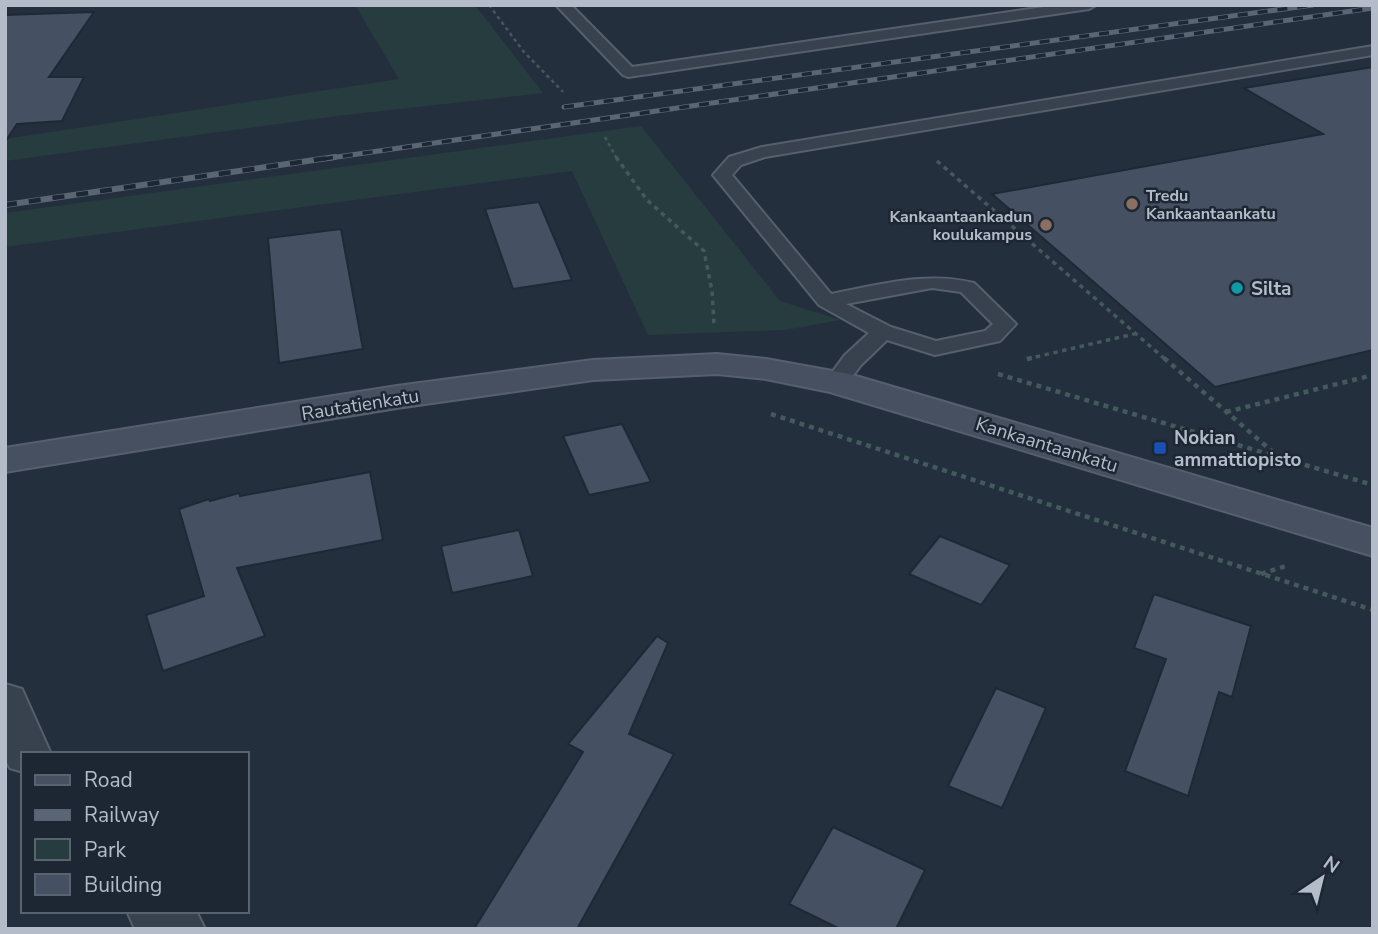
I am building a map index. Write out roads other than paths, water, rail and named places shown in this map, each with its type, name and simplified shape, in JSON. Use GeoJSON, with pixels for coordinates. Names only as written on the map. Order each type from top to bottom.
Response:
{"type":"FeatureCollection","features":[{"type":"Feature","properties":{"kind":"street","name":"Kankaantaankatu"},"geometry":{"type":"LineString","coordinates":[[717,364],[766,369],[836,382],[1373,542]]}},
{"type":"Feature","properties":{"kind":"street","name":"Rautatienkatu"},"geometry":{"type":"LineString","coordinates":[[5,460],[397,397],[593,370],[717,364]]}},
{"type":"Feature","properties":{"kind":"street"},"geometry":{"type":"LineString","coordinates":[[6,708],[26,752]]}},
{"type":"Feature","properties":{"kind":"street"},"geometry":{"type":"LineString","coordinates":[[157,913],[177,929]]}},
{"type":"Feature","properties":{"kind":"lane"},"geometry":{"type":"LineString","coordinates":[[563,5],[628,72],[1089,5]]}},
{"type":"Feature","properties":{"kind":"lane"},"geometry":{"type":"LineString","coordinates":[[826,301],[932,282],[967,287],[1005,324],[992,337],[935,348],[883,332],[826,301],[722,174],[734,161],[762,152],[1373,50]]}},
{"type":"Feature","properties":{"kind":"lane"},"geometry":{"type":"LineString","coordinates":[[836,382],[853,360],[883,332]]}},
{"type":"Feature","properties":{"kind":"railway"},"geometry":{"type":"LineString","coordinates":[[564,107],[1313,5]]}},
{"type":"Feature","properties":{"kind":"railway"},"geometry":{"type":"LineString","coordinates":[[323,159],[1373,8]]}},
{"type":"Feature","properties":{"kind":"railway"},"geometry":{"type":"LineString","coordinates":[[5,205],[335,157]]}},
{"type":"Feature","properties":{"kind":"place","name":"Tredu Kankaantaankatu"},"geometry":{"type":"Point","coordinates":[1132,204]}},
{"type":"Feature","properties":{"kind":"place","name":"Kankaantaankadun koulukampus"},"geometry":{"type":"Point","coordinates":[1046,225]}},
{"type":"Feature","properties":{"kind":"place","name":"Silta"},"geometry":{"type":"Point","coordinates":[1237,288]}},
{"type":"Feature","properties":{"kind":"place","name":"Nokian ammattiopisto"},"geometry":{"type":"Point","coordinates":[1160,448]}}]}
